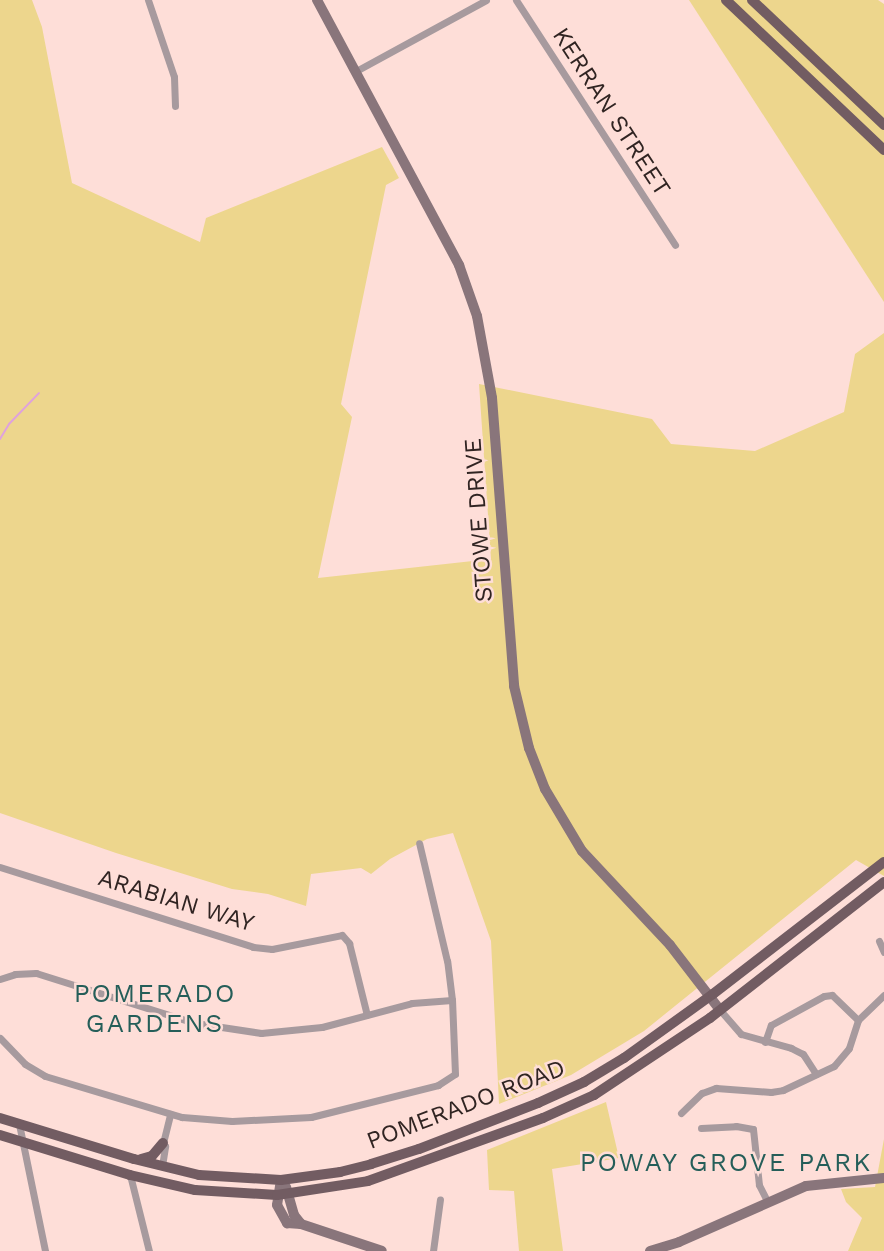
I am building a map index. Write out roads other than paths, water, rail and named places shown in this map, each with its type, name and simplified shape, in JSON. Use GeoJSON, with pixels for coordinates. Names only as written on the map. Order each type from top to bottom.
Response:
{"type":"FeatureCollection","features":[{"type":"Feature","properties":{"kind":"main road","name":"STOWE DRIVE"},"geometry":{"type":"LineString","coordinates":[[317,0],[459,265],[477,316],[491,385],[514,686],[529,748],[545,789],[582,851],[670,945],[720,1010]]}},
{"type":"Feature","properties":{"kind":"main road"},"geometry":{"type":"LineString","coordinates":[[726,0],[884,150]]}},
{"type":"Feature","properties":{"kind":"main road"},"geometry":{"type":"LineString","coordinates":[[752,0],[884,125]]}},
{"type":"Feature","properties":{"kind":"main road","name":"POMERADO ROAD"},"geometry":{"type":"LineString","coordinates":[[0,1118],[138,1160],[199,1175],[281,1180],[340,1172],[371,1164],[419,1149],[584,1082],[624,1058],[709,996],[884,862]]}},
{"type":"Feature","properties":{"kind":"main road","name":"POMERADO ROAD"},"geometry":{"type":"LineString","coordinates":[[0,1135],[130,1175],[195,1190],[277,1195],[368,1181],[543,1118],[594,1095],[720,1010],[884,883]]}},
{"type":"Feature","properties":{"kind":"main road"},"geometry":{"type":"LineString","coordinates":[[138,1160],[152,1156],[163,1143]]}},
{"type":"Feature","properties":{"kind":"main road"},"geometry":{"type":"LineString","coordinates":[[130,1175],[140,1172],[150,1174],[162,1166]]}},
{"type":"Feature","properties":{"kind":"main road"},"geometry":{"type":"LineString","coordinates":[[650,1251],[680,1242],[767,1201],[806,1186],[884,1178]]}},
{"type":"Feature","properties":{"kind":"main road"},"geometry":{"type":"LineString","coordinates":[[281,1180],[290,1194],[294,1215],[301,1224]]}},
{"type":"Feature","properties":{"kind":"main road"},"geometry":{"type":"LineString","coordinates":[[281,1180],[277,1195],[282,1218],[287,1223],[301,1224],[382,1251]]}},
{"type":"Feature","properties":{"kind":"street"},"geometry":{"type":"LineString","coordinates":[[148,0],[174,77],[175,106]]}},
{"type":"Feature","properties":{"kind":"street"},"geometry":{"type":"LineString","coordinates":[[356,71],[486,0]]}},
{"type":"Feature","properties":{"kind":"street","name":"KERRAN STREET"},"geometry":{"type":"LineString","coordinates":[[516,0],[676,245]]}},
{"type":"Feature","properties":{"kind":"street"},"geometry":{"type":"LineString","coordinates":[[0,1038],[25,1064],[45,1076],[170,1114],[232,1121],[336,1113],[449,1079],[455,1074],[456,1062],[452,1000],[447,961],[419,843]]}},
{"type":"Feature","properties":{"kind":"street","name":"ARABIAN WAY"},"geometry":{"type":"LineString","coordinates":[[0,867],[253,947],[286,947],[342,934],[349,943],[367,1014]]}},
{"type":"Feature","properties":{"kind":"street"},"geometry":{"type":"LineString","coordinates":[[879,942],[884,952]]}},
{"type":"Feature","properties":{"kind":"street"},"geometry":{"type":"LineString","coordinates":[[0,979],[26,973],[58,978],[195,1023],[241,1032],[301,1031],[412,1003],[452,1000]]}},
{"type":"Feature","properties":{"kind":"street"},"geometry":{"type":"LineString","coordinates":[[765,1042],[771,1025],[824,996],[832,995],[858,1020]]}},
{"type":"Feature","properties":{"kind":"street"},"geometry":{"type":"LineString","coordinates":[[681,1113],[702,1093],[716,1088],[771,1092],[816,1074],[844,1057],[858,1020],[884,995]]}},
{"type":"Feature","properties":{"kind":"street"},"geometry":{"type":"LineString","coordinates":[[720,1010],[741,1034],[803,1054],[816,1074]]}},
{"type":"Feature","properties":{"kind":"street"},"geometry":{"type":"LineString","coordinates":[[162,1166],[165,1146],[163,1143],[170,1114]]}},
{"type":"Feature","properties":{"kind":"street"},"geometry":{"type":"LineString","coordinates":[[19,1124],[20,1142],[45,1251]]}},
{"type":"Feature","properties":{"kind":"street"},"geometry":{"type":"LineString","coordinates":[[701,1128],[736,1126],[753,1129],[759,1185],[767,1201]]}},
{"type":"Feature","properties":{"kind":"street"},"geometry":{"type":"LineString","coordinates":[[130,1175],[149,1251]]}},
{"type":"Feature","properties":{"kind":"street"},"geometry":{"type":"LineString","coordinates":[[433,1251],[440,1199]]}},
{"type":"Feature","properties":{"kind":"waterway"},"geometry":{"type":"LineString","coordinates":[[0,439],[9,424],[39,393]]}},
{"type":"Feature","properties":{"kind":"district","name":"POMERADO GARDENS"},"geometry":{"type":"Point","coordinates":[155,1009]}},
{"type":"Feature","properties":{"kind":"district","name":"POWAY GROVE PARK"},"geometry":{"type":"Point","coordinates":[726,1163]}}]}
